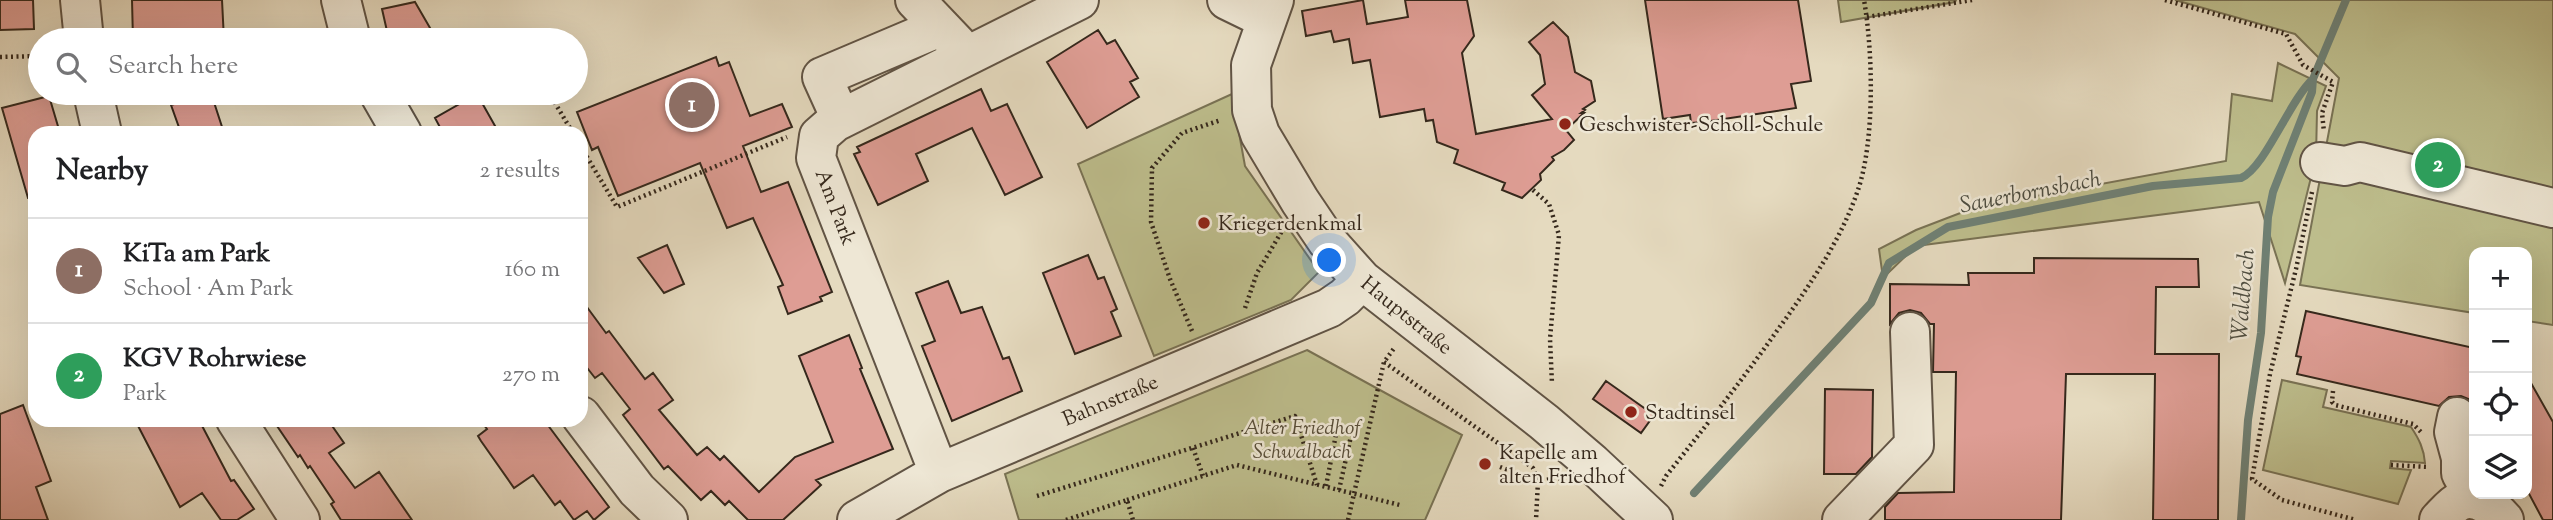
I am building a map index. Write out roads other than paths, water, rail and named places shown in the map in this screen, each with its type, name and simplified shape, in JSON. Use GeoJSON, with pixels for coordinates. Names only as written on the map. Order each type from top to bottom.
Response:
{"type":"FeatureCollection","features":[{"type":"Feature","properties":{"kind":"street"},"geometry":{"type":"LineString","coordinates":[[80,0],[83,28]]}},
{"type":"Feature","properties":{"kind":"street"},"geometry":{"type":"LineString","coordinates":[[341,0],[348,28]]}},
{"type":"Feature","properties":{"kind":"street"},"geometry":{"type":"LineString","coordinates":[[969,55],[928,14],[822,77],[830,128],[1079,0]]}},
{"type":"Feature","properties":{"kind":"street"},"geometry":{"type":"LineString","coordinates":[[1227,0],[1270,9]]}},
{"type":"Feature","properties":{"kind":"street","name":"Hauptstraße"},"geometry":{"type":"LineString","coordinates":[[1270,9],[1251,65],[1252,110],[1261,134],[1327,241],[1362,280],[1544,422],[1650,517]]}},
{"type":"Feature","properties":{"kind":"street"},"geometry":{"type":"LineString","coordinates":[[96,105],[100,126]]}},
{"type":"Feature","properties":{"kind":"street"},"geometry":{"type":"LineString","coordinates":[[386,105],[398,126]]}},
{"type":"Feature","properties":{"kind":"street","name":"Am Park"},"geometry":{"type":"LineString","coordinates":[[830,128],[816,158],[939,473]]}},
{"type":"Feature","properties":{"kind":"street"},"geometry":{"type":"LineString","coordinates":[[2320,162],[2345,166],[2360,162],[2553,208]]}},
{"type":"Feature","properties":{"kind":"street","name":"Bahnstraße"},"geometry":{"type":"LineString","coordinates":[[857,520],[939,473],[1329,308],[1362,280]]}},
{"type":"Feature","properties":{"kind":"street"},"geometry":{"type":"LineString","coordinates":[[1842,520],[1914,445],[1910,332]]}},
{"type":"Feature","properties":{"kind":"street"},"geometry":{"type":"LineString","coordinates":[[2456,417],[2454,432],[2461,473],[2490,510]]}},
{"type":"Feature","properties":{"kind":"street"},"geometry":{"type":"LineString","coordinates":[[588,425],[637,490],[668,520]]}},
{"type":"Feature","properties":{"kind":"street"},"geometry":{"type":"LineString","coordinates":[[240,427],[300,520]]}},
{"type":"Feature","properties":{"kind":"street"},"geometry":{"type":"LineString","coordinates":[[2439,520],[2460,501],[2490,510]]}},
{"type":"Feature","properties":{"kind":"waterway","name":"Waldbach"},"geometry":{"type":"LineString","coordinates":[[2241,520],[2248,420],[2261,333],[2268,217],[2273,192],[2312,92],[2313,79],[2346,0]]}},
{"type":"Feature","properties":{"kind":"waterway","name":"Sauerbornsbach"},"geometry":{"type":"LineString","coordinates":[[1694,493],[1871,303],[1889,263],[1948,227],[2153,186],[2241,178],[2259,161],[2295,102],[2313,79]]}},
{"type":"Feature","properties":{"kind":"place","name":"KiTa am Park"},"geometry":{"type":"Point","coordinates":[692,105]}},
{"type":"Feature","properties":{"kind":"place","name":"Geschwister-Scholl-Schule"},"geometry":{"type":"Point","coordinates":[1565,124]}},
{"type":"Feature","properties":{"kind":"place","name":"KGV Rohrwiese"},"geometry":{"type":"Point","coordinates":[2438,165]}},
{"type":"Feature","properties":{"kind":"place","name":"Kriegerdenkmal"},"geometry":{"type":"Point","coordinates":[1204,223]}},
{"type":"Feature","properties":{"kind":"place","name":"Stadtinsel"},"geometry":{"type":"Point","coordinates":[1631,412]}},
{"type":"Feature","properties":{"kind":"place","name":"Kapelle am alten Friedhof"},"geometry":{"type":"Point","coordinates":[1485,464]}},
{"type":"Feature","properties":{"kind":"park label","name":"Alter Friedhof Schwalbach"},"geometry":{"type":"Point","coordinates":[1302,439]}}]}
